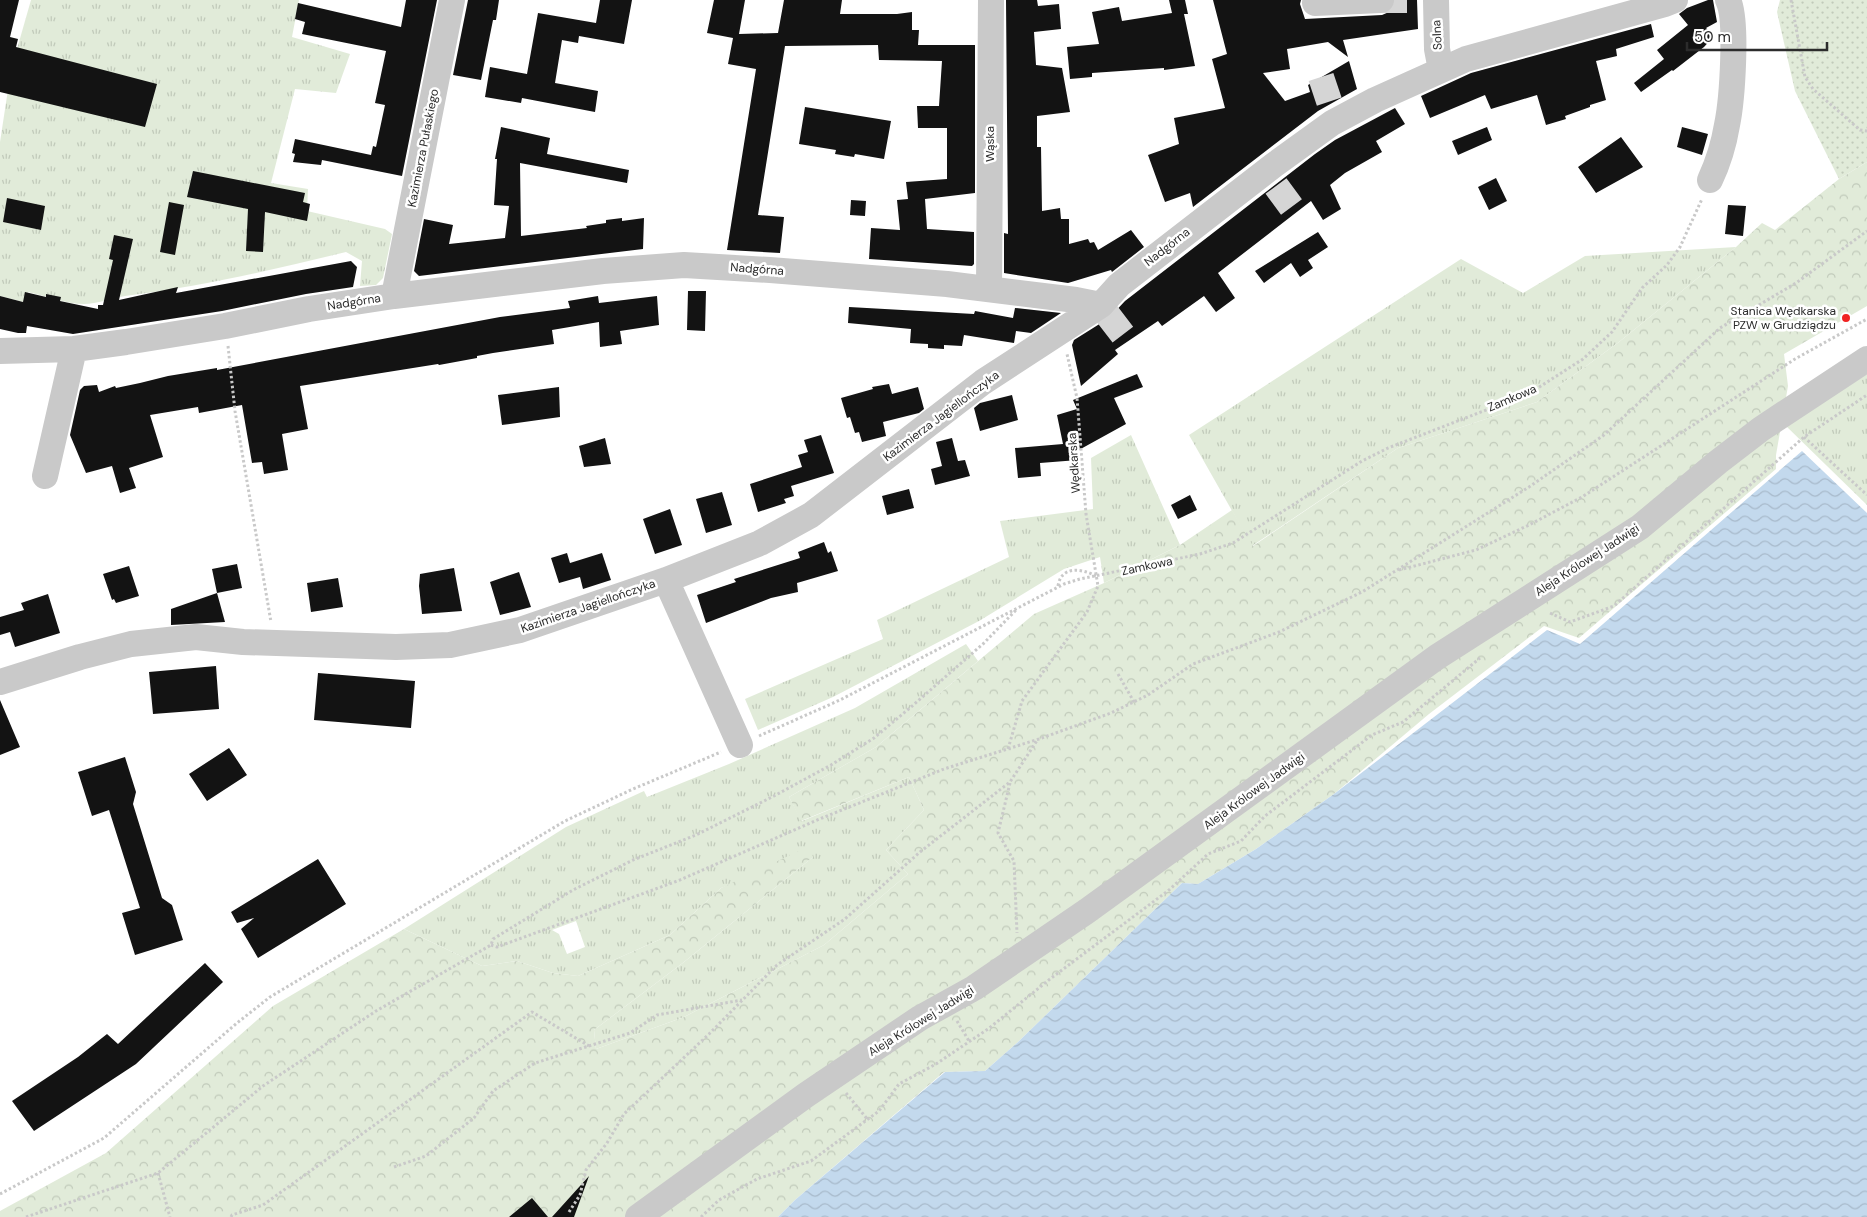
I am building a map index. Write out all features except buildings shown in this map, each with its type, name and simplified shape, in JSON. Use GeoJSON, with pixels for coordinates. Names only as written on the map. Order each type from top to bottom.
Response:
{"type":"FeatureCollection","features":[{"type":"Feature","properties":{"kind":"street","name":"Kazimierza Pułaskiego"},"geometry":{"type":"LineString","coordinates":[[394,296],[452,0]]}},
{"type":"Feature","properties":{"kind":"street","name":"Wąska"},"geometry":{"type":"LineString","coordinates":[[989,288],[991,0]]}},
{"type":"Feature","properties":{"kind":"street"},"geometry":{"type":"LineString","coordinates":[[1316,3],[1381,0]]}},
{"type":"Feature","properties":{"kind":"street","name":"Solna"},"geometry":{"type":"LineString","coordinates":[[1436,0],[1437,50],[1442,70]]}},
{"type":"Feature","properties":{"kind":"street"},"geometry":{"type":"LineString","coordinates":[[1442,70],[1466,59],[1675,0]]}},
{"type":"Feature","properties":{"kind":"street"},"geometry":{"type":"LineString","coordinates":[[1710,180],[1727,126],[1730,103],[1733,24],[1728,0]]}},
{"type":"Feature","properties":{"kind":"street","name":"Nadgórna"},"geometry":{"type":"LineString","coordinates":[[0,351],[74,349],[225,326],[309,309],[394,296],[604,271],[684,265],[989,288],[1076,300],[1104,308],[1119,285],[1270,179],[1334,112],[1442,70]]}},
{"type":"Feature","properties":{"kind":"street","name":"Kazimierza Jagiellończyka"},"geometry":{"type":"LineString","coordinates":[[0,682],[80,657],[131,644],[196,637],[243,642],[396,647],[450,645],[520,630],[666,580],[760,543],[811,515],[983,382],[1104,308]]}},
{"type":"Feature","properties":{"kind":"street"},"geometry":{"type":"LineString","coordinates":[[45,476],[74,349]]}},
{"type":"Feature","properties":{"kind":"street","name":"Aleja Królowej Jadwigi"},"geometry":{"type":"LineString","coordinates":[[638,1217],[920,1018],[974,988],[1087,911],[1437,657],[1640,527],[1761,429],[1867,360]]}},
{"type":"Feature","properties":{"kind":"street"},"geometry":{"type":"LineString","coordinates":[[666,580],[740,745]]}},
{"type":"Feature","properties":{"kind":"path"},"geometry":{"type":"LineString","coordinates":[[1791,0],[1805,77],[1813,89],[1860,130],[1867,131]]}},
{"type":"Feature","properties":{"kind":"path","name":"Zamkowa"},"geometry":{"type":"LineString","coordinates":[[1058,587],[1080,579],[1200,554],[1233,543],[1379,452],[1413,437],[1530,393],[1583,358],[1612,332],[1642,288],[1667,265],[1680,247],[1710,180]]}},
{"type":"Feature","properties":{"kind":"path"},"geometry":{"type":"LineString","coordinates":[[491,945],[496,947],[680,880],[822,818],[944,768],[1039,739],[1111,713],[1134,702],[1193,664],[1279,632],[1362,592],[1529,487],[1604,435],[1720,328],[1796,283],[1867,231]]}},
{"type":"Feature","properties":{"kind":"path"},"geometry":{"type":"LineString","coordinates":[[1396,571],[1476,550],[1530,525],[1582,497],[1795,359],[1867,319]]}},
{"type":"Feature","properties":{"kind":"path"},"geometry":{"type":"LineString","coordinates":[[225,326],[235,411],[270,620]]}},
{"type":"Feature","properties":{"kind":"path","name":"Wędkarska"},"geometry":{"type":"LineString","coordinates":[[1008,749],[1022,701],[1086,612],[1098,586],[1086,514],[1077,398],[1065,348]]}},
{"type":"Feature","properties":{"kind":"path"},"geometry":{"type":"LineString","coordinates":[[1543,617],[1551,612],[1570,622],[1614,606],[1804,437],[1867,395]]}},
{"type":"Feature","properties":{"kind":"path"},"geometry":{"type":"LineString","coordinates":[[1804,437],[1867,495]]}},
{"type":"Feature","properties":{"kind":"path"},"geometry":{"type":"LineString","coordinates":[[0,1194],[104,1138],[237,1023],[270,998],[566,821],[633,789],[740,745],[840,700],[1058,587],[1059,578],[1063,574],[1075,570],[1085,571],[1096,576]]}},
{"type":"Feature","properties":{"kind":"path"},"geometry":{"type":"LineString","coordinates":[[26,1217],[158,1173],[263,1086],[376,1011],[491,945],[493,939],[573,890],[633,860],[696,834],[774,796],[831,765],[874,738],[911,708],[984,643],[1019,607]]}},
{"type":"Feature","properties":{"kind":"path"},"geometry":{"type":"LineString","coordinates":[[701,1217],[719,1200],[757,1179],[811,1161],[880,1111],[899,1084],[936,1064],[988,1029],[1050,979],[1169,890],[1208,854],[1241,841],[1265,816],[1372,735],[1403,722],[1482,656]]}},
{"type":"Feature","properties":{"kind":"path"},"geometry":{"type":"LineString","coordinates":[[1118,674],[1134,702]]}},
{"type":"Feature","properties":{"kind":"path"},"geometry":{"type":"LineString","coordinates":[[569,1212],[580,1195],[586,1170],[607,1143],[624,1114],[778,965],[846,919],[920,852],[1010,782],[1039,739]]}},
{"type":"Feature","properties":{"kind":"path"},"geometry":{"type":"LineString","coordinates":[[1010,782],[998,833],[1014,861],[1017,959]]}},
{"type":"Feature","properties":{"kind":"path"},"geometry":{"type":"LineString","coordinates":[[394,1167],[426,1156],[440,1146],[474,1118],[493,1091],[535,1063],[630,1033],[657,1015],[743,1000]]}},
{"type":"Feature","properties":{"kind":"path"},"geometry":{"type":"LineString","coordinates":[[230,1217],[263,1206],[532,1012],[590,1046]]}},
{"type":"Feature","properties":{"kind":"path"},"geometry":{"type":"LineString","coordinates":[[834,1077],[868,1120]]}},
{"type":"Feature","properties":{"kind":"path"},"geometry":{"type":"LineString","coordinates":[[158,1173],[170,1217]]}},
{"type":"Feature","properties":{"kind":"green space"},"geometry":{"type":"Polygon","coordinates":[[[31,0],[299,0],[292,37],[350,54],[336,93],[295,89],[271,183],[308,189],[307,211],[385,229],[392,234],[383,278],[376,285],[360,286],[362,261],[346,252],[236,277],[89,304],[70,303],[28,292],[27,303],[0,296],[0,142],[11,70],[31,0]]]}},
{"type":"Feature","properties":{"kind":"green space"},"geometry":{"type":"Polygon","coordinates":[[[1780,0],[1867,0],[1867,162],[1839,179],[1795,91],[1777,12],[1780,0]]]}},
{"type":"Feature","properties":{"kind":"green space"},"geometry":{"type":"Polygon","coordinates":[[[1867,162],[1867,306],[1784,354],[1788,386],[1776,455],[1776,469],[1579,638],[1544,626],[1429,714],[1334,794],[1256,849],[1198,884],[1182,883],[1018,1042],[985,1071],[944,1072],[795,1200],[778,1217],[0,1217],[0,1211],[106,1153],[273,1006],[404,929],[482,966],[517,961],[553,973],[578,976],[670,935],[721,888],[809,846],[813,857],[684,962],[594,1030],[596,1049],[684,1017],[824,945],[908,874],[886,850],[924,810],[909,777],[801,821],[789,797],[876,747],[1034,614],[1104,583],[1180,545],[1232,510],[1253,546],[1398,448],[1537,402],[1619,342],[1736,247],[1762,223],[1775,230],[1839,179],[1867,162]]]}},
{"type":"Feature","properties":{"kind":"green space"},"geometry":{"type":"Polygon","coordinates":[[[1736,247],[1619,342],[1537,402],[1398,448],[1252,546],[1189,435],[1461,259],[1523,293],[1585,256],[1736,247]]]}},
{"type":"Feature","properties":{"kind":"green space"},"geometry":{"type":"Polygon","coordinates":[[[1867,374],[1867,505],[1786,426],[1867,374]]]}},
{"type":"Feature","properties":{"kind":"green space"},"geometry":{"type":"Polygon","coordinates":[[[1131,435],[1180,545],[1104,583],[1100,557],[1064,569],[979,621],[833,697],[758,730],[745,699],[883,639],[877,620],[1009,557],[1000,521],[1093,509],[1091,458],[1131,435]]]}},
{"type":"Feature","properties":{"kind":"green space"},"geometry":{"type":"Polygon","coordinates":[[[966,644],[978,661],[876,747],[789,797],[802,821],[909,777],[924,810],[886,850],[908,874],[824,945],[684,1017],[596,1049],[594,1030],[684,962],[813,857],[721,888],[670,935],[578,976],[553,973],[517,961],[482,966],[404,929],[566,827],[644,791],[647,797],[729,764],[855,708],[966,644]],[[576,921],[552,930],[559,934],[567,954],[585,947],[576,921]]]}},
{"type":"Feature","properties":{"kind":"water"},"geometry":{"type":"Polygon","coordinates":[[[1802,451],[1867,513],[1867,1217],[778,1217],[795,1200],[945,1072],[985,1071],[1018,1042],[1182,883],[1198,884],[1256,849],[1334,794],[1547,630],[1580,644],[1802,451]]]}},
{"type":"Feature","properties":{"kind":"tunnel"},"geometry":{"type":"LineString","coordinates":[[1381,0],[1407,0]]}},
{"type":"Feature","properties":{"kind":"tunnel"},"geometry":{"type":"LineString","coordinates":[[1321,77],[1330,104]]}},
{"type":"Feature","properties":{"kind":"tunnel"},"geometry":{"type":"LineString","coordinates":[[1276,186],[1296,213]]}},
{"type":"Feature","properties":{"kind":"tunnel"},"geometry":{"type":"LineString","coordinates":[[1107,314],[1127,340]]}},
{"type":"Feature","properties":{"kind":"place","name":"Stanica Wędkarska PZW w Grudziądzu"},"geometry":{"type":"Point","coordinates":[1846,318]}}]}
